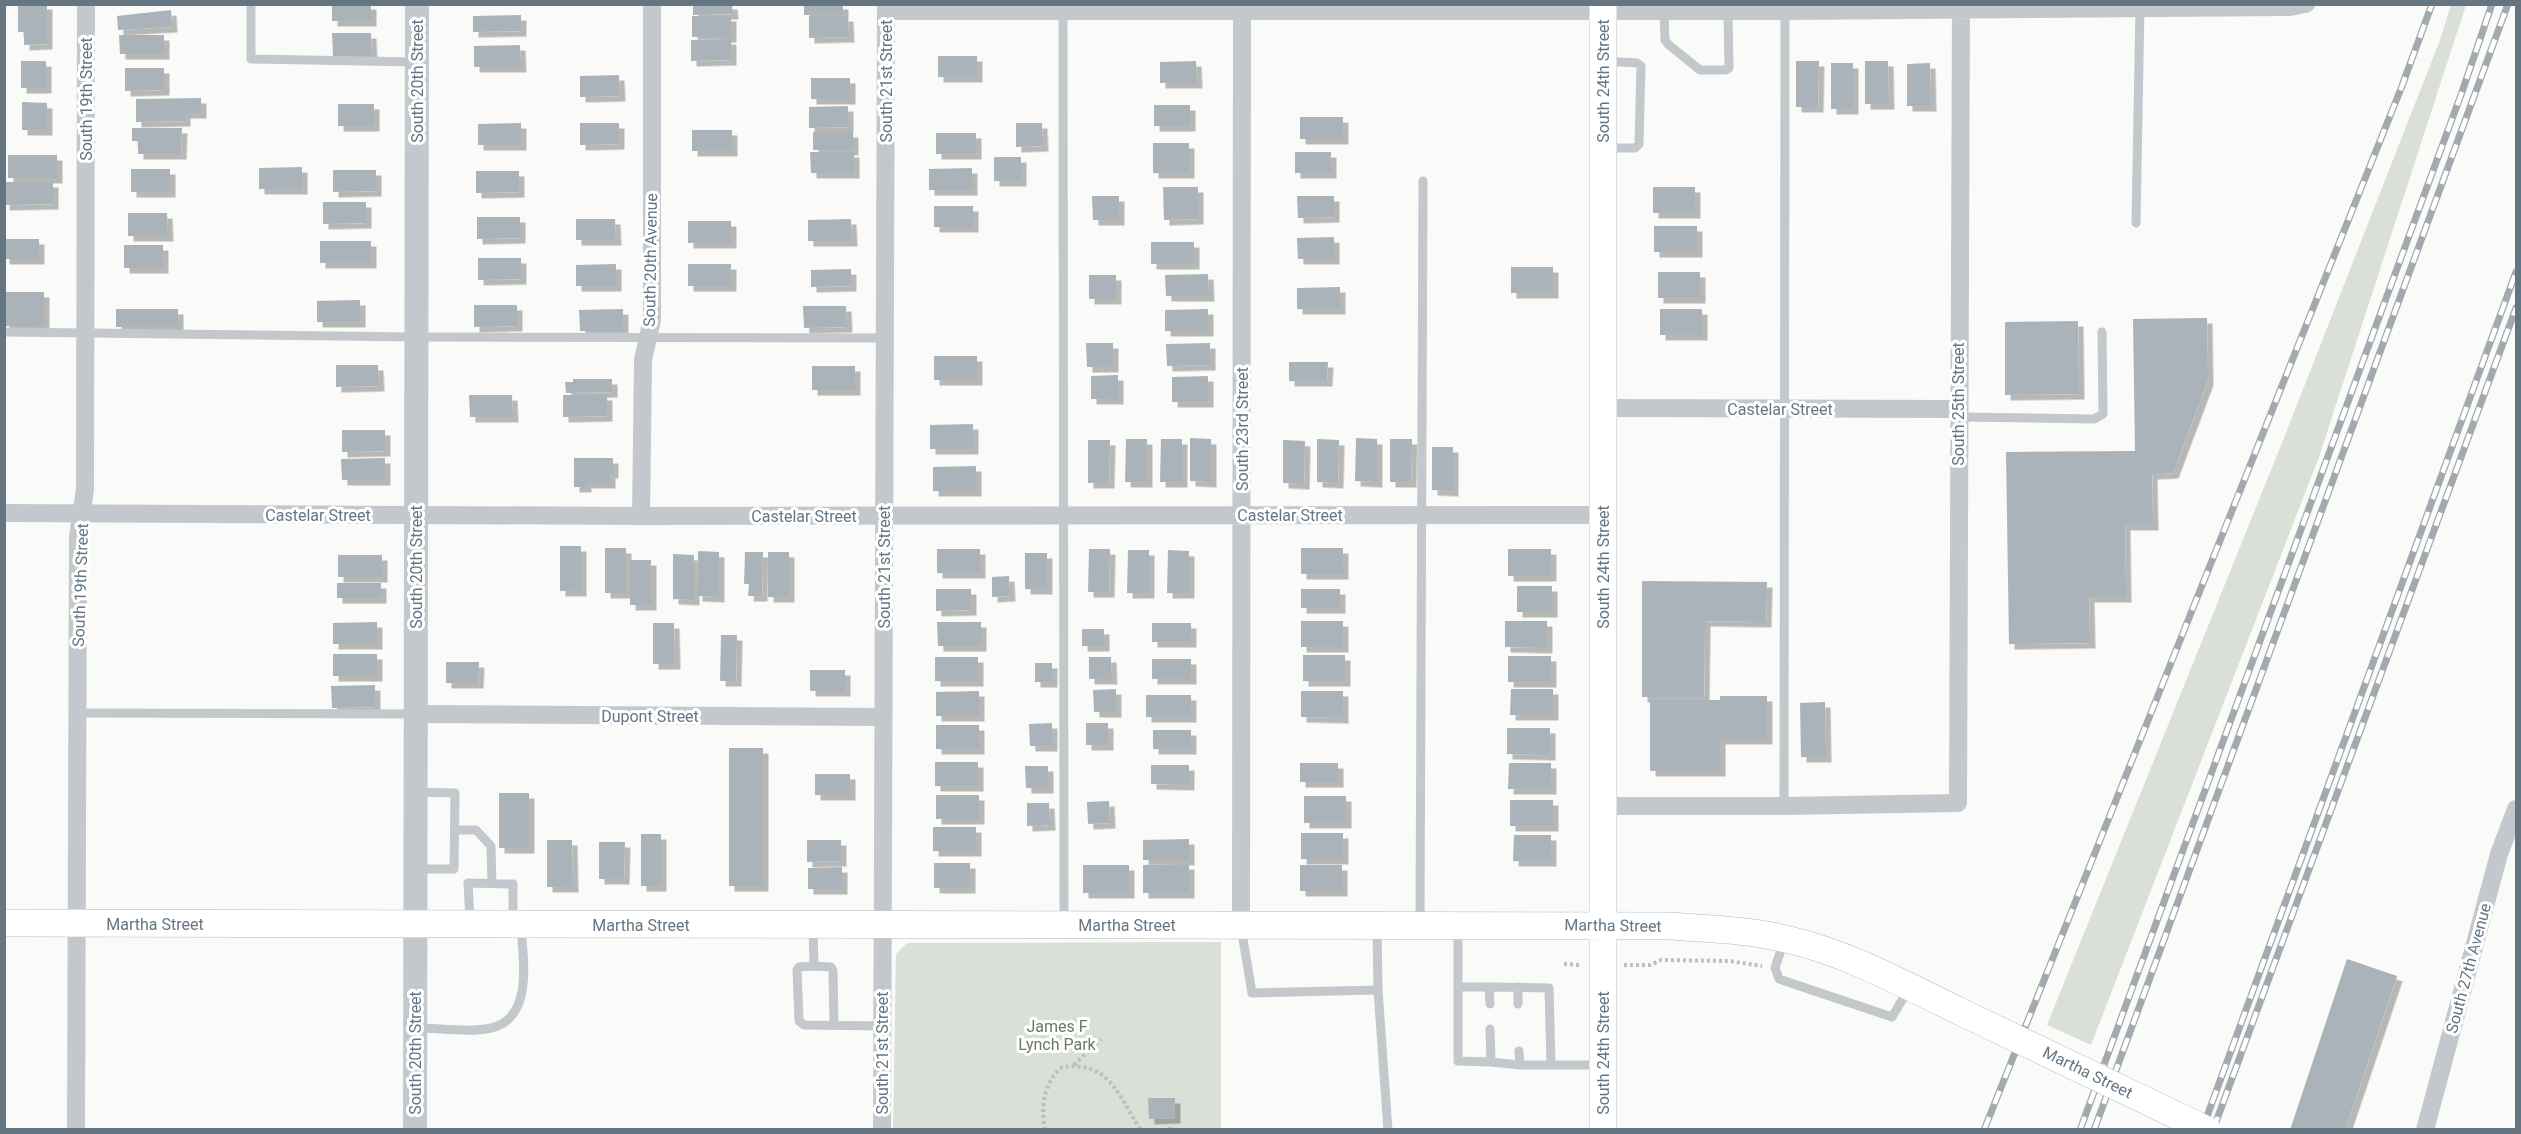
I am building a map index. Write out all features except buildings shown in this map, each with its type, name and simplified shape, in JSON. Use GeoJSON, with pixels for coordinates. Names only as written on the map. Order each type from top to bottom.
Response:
{"type":"FeatureCollection","features":[{"type":"Feature","properties":{"kind":"main road","name":"South 24th Street"},"geometry":{"type":"LineString","coordinates":[[1603,8],[1603,1130]]}},
{"type":"Feature","properties":{"kind":"main road","name":"Martha Street"},"geometry":{"type":"LineString","coordinates":[[4,923],[1604,924],[1671,926],[1759,933],[1842,955],[2207,1130]]}},
{"type":"Feature","properties":{"kind":"street","name":"South 19th Street"},"geometry":{"type":"LineString","coordinates":[[76,1130],[78,537],[85,489],[86,4]]}},
{"type":"Feature","properties":{"kind":"street","name":"South 20th Street"},"geometry":{"type":"LineString","coordinates":[[415,1130],[417,4]]}},
{"type":"Feature","properties":{"kind":"street","name":"South 20th Avenue"},"geometry":{"type":"LineString","coordinates":[[641,516],[643,360],[652,320],[652,4]]}},
{"type":"Feature","properties":{"kind":"street"},"geometry":{"type":"LineString","coordinates":[[886,8],[1603,8],[1728,11],[1785,8],[2140,6],[2290,8],[2306,4]]}},
{"type":"Feature","properties":{"kind":"street","name":"South 25th Street"},"geometry":{"type":"LineString","coordinates":[[1784,806],[1958,803],[1960,7]]}},
{"type":"Feature","properties":{"kind":"street","name":"South 21st Street"},"geometry":{"type":"LineString","coordinates":[[882,1130],[886,8]]}},
{"type":"Feature","properties":{"kind":"street","name":"South 23rd Street"},"geometry":{"type":"LineString","coordinates":[[1240,925],[1242,8]]}},
{"type":"Feature","properties":{"kind":"street","name":"Castelar Street"},"geometry":{"type":"LineString","coordinates":[[1602,408],[1958,413]]}},
{"type":"Feature","properties":{"kind":"street","name":"Castelar Street"},"geometry":{"type":"LineString","coordinates":[[4,513],[641,516],[1603,515]]}},
{"type":"Feature","properties":{"kind":"street","name":"Dupont Street"},"geometry":{"type":"LineString","coordinates":[[416,714],[883,717]]}},
{"type":"Feature","properties":{"kind":"street"},"geometry":{"type":"LineString","coordinates":[[1603,806],[1784,806]]}},
{"type":"Feature","properties":{"kind":"street","name":"South 27th Avenue"},"geometry":{"type":"LineString","coordinates":[[2425,1130],[2499,854],[2517,809]]}},
{"type":"Feature","properties":{"kind":"lane"},"geometry":{"type":"LineString","coordinates":[[251,4],[251,59],[417,62]]}},
{"type":"Feature","properties":{"kind":"lane"},"geometry":{"type":"LineString","coordinates":[[2136,223],[2140,6]]}},
{"type":"Feature","properties":{"kind":"lane"},"geometry":{"type":"LineString","coordinates":[[1063,8],[1064,925]]}},
{"type":"Feature","properties":{"kind":"lane"},"geometry":{"type":"LineString","coordinates":[[1784,806],[1785,8]]}},
{"type":"Feature","properties":{"kind":"lane"},"geometry":{"type":"LineString","coordinates":[[1664,11],[1665,40],[1700,70],[1729,68],[1728,11]]}},
{"type":"Feature","properties":{"kind":"lane"},"geometry":{"type":"LineString","coordinates":[[1603,62],[1637,63],[1641,66],[1639,144],[1635,148],[1603,148]]}},
{"type":"Feature","properties":{"kind":"lane"},"geometry":{"type":"LineString","coordinates":[[1420,924],[1423,181]]}},
{"type":"Feature","properties":{"kind":"lane"},"geometry":{"type":"LineString","coordinates":[[4,332],[417,337],[885,338]]}},
{"type":"Feature","properties":{"kind":"lane"},"geometry":{"type":"LineString","coordinates":[[1958,413],[2094,419],[2103,414],[2102,332]]}},
{"type":"Feature","properties":{"kind":"lane"},"geometry":{"type":"LineString","coordinates":[[78,713],[416,714]]}},
{"type":"Feature","properties":{"kind":"lane"},"geometry":{"type":"LineString","coordinates":[[416,792],[455,793],[454,869],[468,883],[470,925]]}},
{"type":"Feature","properties":{"kind":"lane"},"geometry":{"type":"LineString","coordinates":[[454,830],[476,830],[491,846],[492,883]]}},
{"type":"Feature","properties":{"kind":"lane"},"geometry":{"type":"LineString","coordinates":[[417,869],[454,869]]}},
{"type":"Feature","properties":{"kind":"lane"},"geometry":{"type":"LineString","coordinates":[[415,1028],[492,1028],[510,1018],[518,1008],[524,980],[513,884],[468,883]]}},
{"type":"Feature","properties":{"kind":"lane"},"geometry":{"type":"LineString","coordinates":[[1377,924],[1378,990],[1388,1130]]}},
{"type":"Feature","properties":{"kind":"lane"},"geometry":{"type":"LineString","coordinates":[[813,925],[814,966]]}},
{"type":"Feature","properties":{"kind":"lane"},"geometry":{"type":"LineString","coordinates":[[1240,925],[1252,993],[1378,990]]}},
{"type":"Feature","properties":{"kind":"lane"},"geometry":{"type":"LineString","coordinates":[[1458,925],[1458,1061],[1520,1065],[1604,1065]]}},
{"type":"Feature","properties":{"kind":"lane"},"geometry":{"type":"LineString","coordinates":[[1785,939],[1775,968],[1779,979],[1892,1017],[1910,987]]}},
{"type":"Feature","properties":{"kind":"lane"},"geometry":{"type":"LineString","coordinates":[[834,1025],[831,967],[799,967],[797,970],[798,1017],[804,1025],[883,1026]]}},
{"type":"Feature","properties":{"kind":"lane"},"geometry":{"type":"LineString","coordinates":[[1458,987],[1549,988],[1551,1065]]}},
{"type":"Feature","properties":{"kind":"lane"},"geometry":{"type":"LineString","coordinates":[[1490,987],[1490,1004]]}},
{"type":"Feature","properties":{"kind":"lane"},"geometry":{"type":"LineString","coordinates":[[1518,987],[1518,1004]]}},
{"type":"Feature","properties":{"kind":"lane"},"geometry":{"type":"LineString","coordinates":[[1490,1029],[1491,1062]]}},
{"type":"Feature","properties":{"kind":"lane"},"geometry":{"type":"LineString","coordinates":[[1519,1051],[1520,1065]]}},
{"type":"Feature","properties":{"kind":"path"},"geometry":{"type":"LineString","coordinates":[[1073,1066],[1101,1039]]}},
{"type":"Feature","properties":{"kind":"path"},"geometry":{"type":"LineString","coordinates":[[1045,1130],[1043,1106],[1048,1083],[1062,1067],[1073,1066],[1087,1068],[1112,1082],[1141,1130]]}},
{"type":"Feature","properties":{"kind":"path"},"geometry":{"type":"LineString","coordinates":[[1170,1130],[1171,1123]]}},
{"type":"Feature","properties":{"kind":"green space"},"geometry":{"type":"Polygon","coordinates":[[[2451,5],[2466,5],[2319,457],[2091,1045],[2047,1025],[2282,443],[2440,40],[2451,5]]]}},
{"type":"Feature","properties":{"kind":"green space","name":"James F Lynch Park"},"geometry":{"type":"Polygon","coordinates":[[[1221,942],[1221,1129],[893,1130],[896,954],[907,943],[1221,942]]]}},
{"type":"Feature","properties":{"kind":"railway"},"geometry":{"type":"LineString","coordinates":[[1984,1130],[2402,86],[2432,4]]}},
{"type":"Feature","properties":{"kind":"railway"},"geometry":{"type":"LineString","coordinates":[[2080,1130],[2462,92],[2492,4]]}},
{"type":"Feature","properties":{"kind":"railway"},"geometry":{"type":"LineString","coordinates":[[2094,1130],[2508,4]]}},
{"type":"Feature","properties":{"kind":"railway"},"geometry":{"type":"LineString","coordinates":[[2202,1130],[2516,272]]}},
{"type":"Feature","properties":{"kind":"railway"},"geometry":{"type":"LineString","coordinates":[[2213,1130],[2516,308]]}}]}
